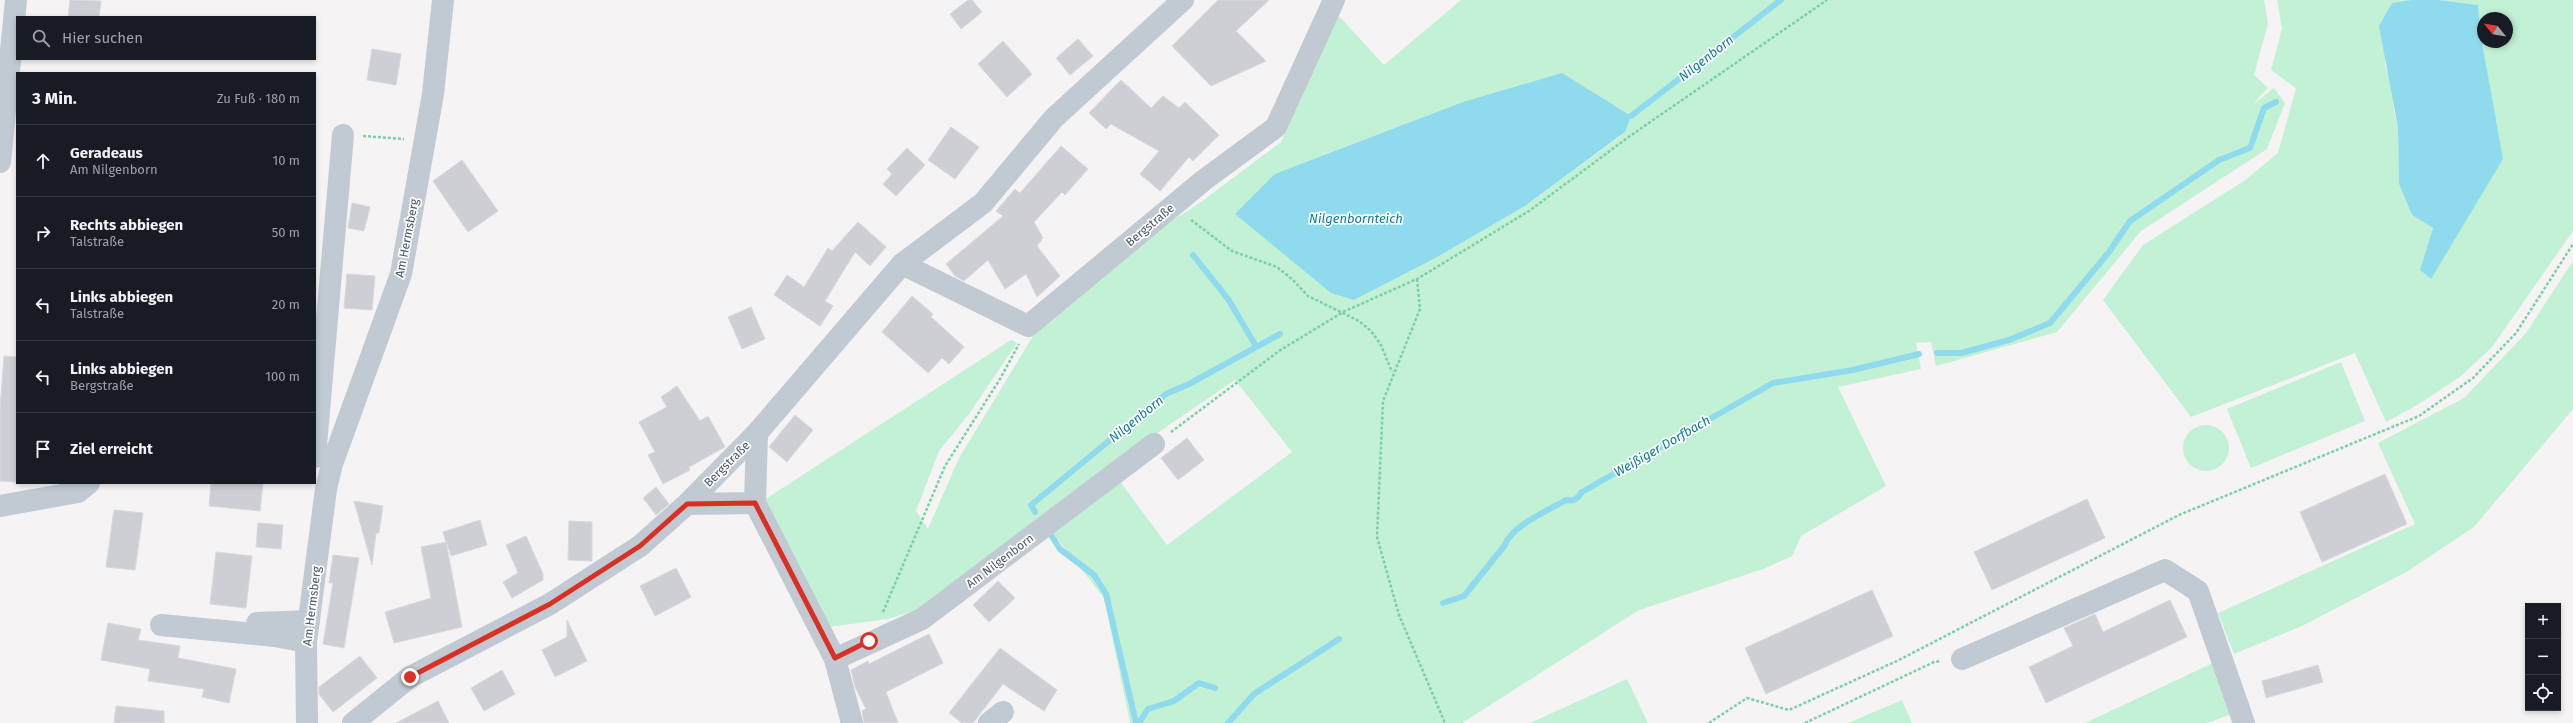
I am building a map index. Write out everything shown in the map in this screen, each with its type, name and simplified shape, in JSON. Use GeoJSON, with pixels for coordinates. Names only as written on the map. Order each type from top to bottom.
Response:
{"type":"FeatureCollection","features":[{"type":"Feature","properties":{"kind":"street"},"geometry":{"type":"LineString","coordinates":[[0,162],[16,0]]}},
{"type":"Feature","properties":{"kind":"street","name":"Am Hermsberg"},"geometry":{"type":"LineString","coordinates":[[307,723],[306,642],[321,480],[332,464],[401,274],[433,94],[443,0]]}},
{"type":"Feature","properties":{"kind":"street","name":"Bergstraße"},"geometry":{"type":"LineString","coordinates":[[353,723],[410,677],[550,604],[640,546],[687,504],[757,433],[902,264],[983,202],[1054,118],[1182,0]]}},
{"type":"Feature","properties":{"kind":"street","name":"Bergstraße"},"geometry":{"type":"LineString","coordinates":[[1028,326],[1204,180],[1276,127],[1334,0]]}},
{"type":"Feature","properties":{"kind":"street"},"geometry":{"type":"LineString","coordinates":[[316,448],[351,136]]}},
{"type":"Feature","properties":{"kind":"street"},"geometry":{"type":"LineString","coordinates":[[902,264],[1028,326]]}},
{"type":"Feature","properties":{"kind":"street"},"geometry":{"type":"LineString","coordinates":[[757,433],[755,503],[835,658],[852,723]]}},
{"type":"Feature","properties":{"kind":"street","name":"Am Nilgenborn"},"geometry":{"type":"LineString","coordinates":[[835,658],[869,641],[922,619],[1154,444]]}},
{"type":"Feature","properties":{"kind":"street"},"geometry":{"type":"LineString","coordinates":[[0,506],[78,492],[88,484]]}},
{"type":"Feature","properties":{"kind":"street"},"geometry":{"type":"LineString","coordinates":[[687,504],[755,503]]}},
{"type":"Feature","properties":{"kind":"street"},"geometry":{"type":"LineString","coordinates":[[1962,659],[2165,570],[2198,591],[2244,723]]}},
{"type":"Feature","properties":{"kind":"street"},"geometry":{"type":"LineString","coordinates":[[200,616],[260,623],[309,621]]}},
{"type":"Feature","properties":{"kind":"street"},"geometry":{"type":"LineString","coordinates":[[161,624],[275,636],[306,642]]}},
{"type":"Feature","properties":{"kind":"path"},"geometry":{"type":"LineString","coordinates":[[1154,444],[1279,351],[1342,312],[1417,279],[1530,210],[1630,136],[1827,0]]}},
{"type":"Feature","properties":{"kind":"path"},"geometry":{"type":"LineString","coordinates":[[351,136],[411,139]]}},
{"type":"Feature","properties":{"kind":"path"},"geometry":{"type":"LineString","coordinates":[[1174,205],[1203,231],[1232,251],[1277,267],[1293,280],[1308,296],[1359,321],[1371,331],[1381,346],[1393,373]]}},
{"type":"Feature","properties":{"kind":"path"},"geometry":{"type":"LineString","coordinates":[[1709,723],[1747,698],[1789,710],[1899,660],[2179,515],[2419,416],[2473,378],[2516,333],[2573,244]]}},
{"type":"Feature","properties":{"kind":"path"},"geometry":{"type":"LineString","coordinates":[[1417,279],[1420,309],[1383,401],[1377,537],[1399,615],[1445,723]]}},
{"type":"Feature","properties":{"kind":"path"},"geometry":{"type":"LineString","coordinates":[[869,641],[892,594],[945,466],[1000,379],[1028,326]]}},
{"type":"Feature","properties":{"kind":"path"},"geometry":{"type":"LineString","coordinates":[[1805,723],[1934,662],[1962,659]]}},
{"type":"Feature","properties":{"kind":"green space"},"geometry":{"type":"Polygon","coordinates":[[[1461,0],[2264,0],[2268,23],[2254,75],[2268,88],[2251,106],[2274,88],[2285,103],[2267,149],[2141,231],[2057,332],[1936,366],[1931,342],[1916,343],[1921,369],[1838,387],[1886,486],[1801,536],[1792,556],[1763,569],[1639,610],[1462,723],[1130,723],[1104,598],[1052,532],[1118,479],[1167,545],[1292,452],[1235,380],[1147,440],[925,608],[887,619],[829,627],[764,500],[1011,340],[1017,343],[969,414],[939,451],[916,511],[928,529],[959,458],[1036,331],[1167,224],[1201,202],[1281,142],[1338,15],[1384,65],[1461,0]],[[1625,133],[1307,272],[1331,293],[1439,256],[1525,206],[1625,133]]]}},
{"type":"Feature","properties":{"kind":"green space"},"geometry":{"type":"Polygon","coordinates":[[[2277,0],[2411,0],[2392,3],[2385,65],[2390,80],[2394,112],[2398,128],[2399,184],[2412,215],[2433,228],[2420,270],[2431,279],[2479,48],[2513,48],[2513,12],[2479,12],[2478,5],[2439,0],[2573,0],[2573,231],[2492,347],[2460,377],[2419,404],[2386,422],[2355,353],[2191,417],[2103,300],[2143,245],[2244,181],[2278,153],[2296,88],[2271,70],[2282,29],[2277,0]]]}},
{"type":"Feature","properties":{"kind":"green space"},"geometry":{"type":"Polygon","coordinates":[[[2573,261],[2573,409],[2474,527],[2408,571],[2302,626],[2234,654],[2218,613],[2415,524],[2378,443],[2464,398],[2526,333],[2573,261]]]}},
{"type":"Feature","properties":{"kind":"green space"},"geometry":{"type":"Polygon","coordinates":[[[2341,362],[2365,421],[2251,468],[2227,409],[2341,362]]]}},
{"type":"Feature","properties":{"kind":"green space"},"geometry":{"type":"Polygon","coordinates":[[[2201,425],[2211,425],[2219,429],[2225,435],[2229,443],[2229,453],[2225,461],[2219,467],[2211,471],[2201,471],[2193,467],[2187,461],[2183,453],[2183,443],[2187,435],[2193,429],[2201,425]]]}},
{"type":"Feature","properties":{"kind":"green space"},"geometry":{"type":"Polygon","coordinates":[[[2213,663],[2232,714],[2207,723],[2085,723],[2213,663]]]}},
{"type":"Feature","properties":{"kind":"green space"},"geometry":{"type":"Polygon","coordinates":[[[1627,679],[1648,723],[1530,723],[1627,679]]]}},
{"type":"Feature","properties":{"kind":"green space"},"geometry":{"type":"Polygon","coordinates":[[[1902,700],[1912,723],[1848,723],[1902,700]]]}},
{"type":"Feature","properties":{"kind":"water"},"geometry":{"type":"Polygon","coordinates":[[[2411,0],[2439,0],[2478,5],[2477,48],[2483,48],[2503,159],[2431,279],[2420,270],[2433,228],[2412,215],[2399,184],[2398,128],[2379,26],[2392,3],[2411,0]]]}},
{"type":"Feature","properties":{"kind":"water","name":"Nilgenbornteich"},"geometry":{"type":"Polygon","coordinates":[[[1562,73],[1631,116],[1625,132],[1525,206],[1439,256],[1354,300],[1331,293],[1235,214],[1275,174],[1463,102],[1562,73]]]}},
{"type":"Feature","properties":{"kind":"building"},"geometry":{"type":"Polygon","coordinates":[[[70,0],[101,1],[99,16],[68,16],[70,0]]]}},
{"type":"Feature","properties":{"kind":"building"},"geometry":{"type":"Polygon","coordinates":[[[968,0],[972,0],[982,12],[961,29],[950,14],[968,0]]]}},
{"type":"Feature","properties":{"kind":"building"},"geometry":{"type":"Polygon","coordinates":[[[1218,0],[1269,0],[1236,31],[1266,61],[1211,86],[1172,46],[1218,0]]]}},
{"type":"Feature","properties":{"kind":"building"},"geometry":{"type":"Polygon","coordinates":[[[1078,39],[1093,56],[1070,75],[1056,58],[1078,39]]]}},
{"type":"Feature","properties":{"kind":"building"},"geometry":{"type":"Polygon","coordinates":[[[1003,41],[1032,74],[1007,97],[978,64],[1003,41]]]}},
{"type":"Feature","properties":{"kind":"building"},"geometry":{"type":"Polygon","coordinates":[[[372,49],[401,54],[396,85],[367,80],[372,49]]]}},
{"type":"Feature","properties":{"kind":"building"},"geometry":{"type":"Polygon","coordinates":[[[1121,80],[1151,108],[1163,96],[1179,108],[1185,102],[1219,135],[1193,161],[1189,157],[1160,191],[1140,174],[1159,151],[1111,124],[1106,129],[1089,113],[1121,80]]]}},
{"type":"Feature","properties":{"kind":"building"},"geometry":{"type":"Polygon","coordinates":[[[951,127],[979,147],[955,179],[928,160],[951,127]]]}},
{"type":"Feature","properties":{"kind":"building"},"geometry":{"type":"Polygon","coordinates":[[[1061,146],[1088,169],[1065,195],[1062,192],[1034,222],[1043,238],[1037,246],[1060,276],[1037,297],[1026,274],[1005,289],[988,260],[964,281],[955,276],[946,264],[1003,216],[996,211],[1015,189],[1020,193],[1061,146]]]}},
{"type":"Feature","properties":{"kind":"building"},"geometry":{"type":"Polygon","coordinates":[[[907,148],[925,165],[896,196],[883,184],[892,174],[887,169],[907,148]]]}},
{"type":"Feature","properties":{"kind":"building"},"geometry":{"type":"Polygon","coordinates":[[[462,160],[498,211],[468,232],[433,181],[462,160]]]}},
{"type":"Feature","properties":{"kind":"building"},"geometry":{"type":"Polygon","coordinates":[[[352,203],[370,207],[364,231],[348,228],[352,203]]]}},
{"type":"Feature","properties":{"kind":"building"},"geometry":{"type":"Polygon","coordinates":[[[858,222],[886,247],[870,266],[855,252],[825,301],[833,306],[820,326],[774,295],[787,275],[804,287],[828,248],[832,251],[858,222]]]}},
{"type":"Feature","properties":{"kind":"building"},"geometry":{"type":"Polygon","coordinates":[[[347,274],[375,276],[372,310],[344,308],[347,274]]]}},
{"type":"Feature","properties":{"kind":"building"},"geometry":{"type":"Polygon","coordinates":[[[912,296],[933,314],[931,317],[964,347],[949,364],[942,358],[928,373],[882,332],[912,296]]]}},
{"type":"Feature","properties":{"kind":"building"},"geometry":{"type":"Polygon","coordinates":[[[751,307],[765,339],[742,349],[728,317],[751,307]]]}},
{"type":"Feature","properties":{"kind":"building"},"geometry":{"type":"Polygon","coordinates":[[[4,356],[16,357],[16,482],[0,481],[0,409],[4,356]]]}},
{"type":"Feature","properties":{"kind":"building"},"geometry":{"type":"Polygon","coordinates":[[[677,386],[700,421],[708,416],[725,447],[689,467],[690,470],[663,484],[648,455],[655,452],[639,422],[667,407],[661,397],[677,386]]]}},
{"type":"Feature","properties":{"kind":"building"},"geometry":{"type":"Polygon","coordinates":[[[795,415],[813,430],[787,462],[769,447],[795,415]]]}},
{"type":"Feature","properties":{"kind":"building"},"geometry":{"type":"Polygon","coordinates":[[[1187,438],[1204,460],[1178,480],[1161,458],[1187,438]]]}},
{"type":"Feature","properties":{"kind":"building"},"geometry":{"type":"Polygon","coordinates":[[[2385,474],[2407,524],[2322,562],[2300,512],[2385,474]]]}},
{"type":"Feature","properties":{"kind":"building"},"geometry":{"type":"Polygon","coordinates":[[[211,484],[263,484],[260,511],[209,506],[211,484]]]}},
{"type":"Feature","properties":{"kind":"building"},"geometry":{"type":"Polygon","coordinates":[[[656,487],[669,504],[656,515],[643,498],[656,487]]]}},
{"type":"Feature","properties":{"kind":"building"},"geometry":{"type":"Polygon","coordinates":[[[2087,499],[2105,538],[1992,590],[1974,552],[2087,499]]]}},
{"type":"Feature","properties":{"kind":"building"},"geometry":{"type":"Polygon","coordinates":[[[354,501],[383,506],[379,533],[376,533],[372,565],[354,501]]]}},
{"type":"Feature","properties":{"kind":"building"},"geometry":{"type":"Polygon","coordinates":[[[114,510],[143,513],[135,570],[106,567],[114,510]]]}},
{"type":"Feature","properties":{"kind":"building"},"geometry":{"type":"Polygon","coordinates":[[[480,520],[487,545],[451,556],[443,532],[480,520]]]}},
{"type":"Feature","properties":{"kind":"building"},"geometry":{"type":"Polygon","coordinates":[[[569,521],[592,522],[592,561],[568,560],[569,521]]]}},
{"type":"Feature","properties":{"kind":"building"},"geometry":{"type":"Polygon","coordinates":[[[258,523],[283,525],[281,549],[256,547],[258,523]]]}},
{"type":"Feature","properties":{"kind":"building"},"geometry":{"type":"Polygon","coordinates":[[[526,536],[543,574],[543,580],[512,598],[503,582],[518,573],[506,545],[526,536]]]}},
{"type":"Feature","properties":{"kind":"building"},"geometry":{"type":"Polygon","coordinates":[[[446,542],[462,627],[394,643],[385,612],[431,598],[421,547],[446,542]]]}},
{"type":"Feature","properties":{"kind":"building"},"geometry":{"type":"Polygon","coordinates":[[[216,552],[252,556],[246,608],[210,604],[216,552]]]}},
{"type":"Feature","properties":{"kind":"building"},"geometry":{"type":"Polygon","coordinates":[[[333,555],[359,558],[344,648],[323,644],[333,583],[329,583],[333,555]]]}},
{"type":"Feature","properties":{"kind":"building"},"geometry":{"type":"Polygon","coordinates":[[[676,568],[691,597],[655,616],[640,586],[676,568]]]}},
{"type":"Feature","properties":{"kind":"building"},"geometry":{"type":"Polygon","coordinates":[[[998,581],[1015,598],[989,622],[973,605],[998,581]]]}},
{"type":"Feature","properties":{"kind":"building"},"geometry":{"type":"Polygon","coordinates":[[[1872,590],[1893,636],[1766,694],[1745,648],[1872,590]]]}},
{"type":"Feature","properties":{"kind":"building"},"geometry":{"type":"Polygon","coordinates":[[[2170,600],[2187,637],[2046,703],[2029,667],[2073,646],[2064,628],[2095,614],[2103,632],[2170,600]]]}},
{"type":"Feature","properties":{"kind":"building"},"geometry":{"type":"Polygon","coordinates":[[[567,620],[587,661],[555,677],[542,650],[567,637],[567,620]]]}},
{"type":"Feature","properties":{"kind":"building"},"geometry":{"type":"Polygon","coordinates":[[[108,623],[141,629],[138,640],[180,646],[178,658],[236,669],[229,703],[202,697],[204,689],[148,681],[150,669],[101,660],[108,623]]]}},
{"type":"Feature","properties":{"kind":"building"},"geometry":{"type":"Polygon","coordinates":[[[929,634],[943,663],[886,692],[898,723],[864,723],[862,711],[866,709],[855,687],[851,670],[868,661],[869,664],[929,634]]]}},
{"type":"Feature","properties":{"kind":"building"},"geometry":{"type":"Polygon","coordinates":[[[1000,648],[1057,690],[1044,711],[1003,684],[973,723],[962,723],[949,713],[1000,648]]]}},
{"type":"Feature","properties":{"kind":"building"},"geometry":{"type":"Polygon","coordinates":[[[360,656],[377,678],[333,712],[319,694],[319,687],[360,656]]]}},
{"type":"Feature","properties":{"kind":"building"},"geometry":{"type":"Polygon","coordinates":[[[2318,665],[2323,682],[2266,698],[2262,681],[2318,665]]]}},
{"type":"Feature","properties":{"kind":"building"},"geometry":{"type":"Polygon","coordinates":[[[502,670],[515,694],[484,711],[471,688],[502,670]]]}},
{"type":"Feature","properties":{"kind":"building"},"geometry":{"type":"Polygon","coordinates":[[[438,701],[449,723],[396,723],[438,701]]]}},
{"type":"Feature","properties":{"kind":"building"},"geometry":{"type":"Polygon","coordinates":[[[116,706],[164,711],[164,723],[114,723],[116,706]]]}},
{"type":"Feature","properties":{"kind":"waterway","name":"Nilgenborn"},"geometry":{"type":"LineString","coordinates":[[1631,116],[1781,0]]}},
{"type":"Feature","properties":{"kind":"waterway"},"geometry":{"type":"LineString","coordinates":[[1937,353],[1961,353],[2009,340],[2050,323],[2109,252],[2130,221],[2219,160],[2250,148],[2264,108],[2276,102]]}},
{"type":"Feature","properties":{"kind":"waterway"},"geometry":{"type":"LineString","coordinates":[[1193,255],[1228,299],[1256,346]]}},
{"type":"Feature","properties":{"kind":"waterway","name":"Nilgenborn"},"geometry":{"type":"LineString","coordinates":[[1035,512],[1031,505],[1166,394],[1189,384],[1280,334]]}},
{"type":"Feature","properties":{"kind":"waterway","name":"Weißiger Dorfbach"},"geometry":{"type":"LineString","coordinates":[[1443,603],[1464,596],[1505,545],[1508,538],[1522,525],[1566,500],[1576,499],[1582,492],[1773,383],[1853,370],[1919,354]]}},
{"type":"Feature","properties":{"kind":"waterway","name":"Nilgenborn"},"geometry":{"type":"LineString","coordinates":[[1051,535],[1060,549],[1094,575],[1106,594],[1136,723]]}},
{"type":"Feature","properties":{"kind":"waterway","name":"Weißiger Dorfbach"},"geometry":{"type":"LineString","coordinates":[[1228,723],[1254,694],[1339,639]]}},
{"type":"Feature","properties":{"kind":"waterway"},"geometry":{"type":"LineString","coordinates":[[1139,723],[1148,709],[1174,701],[1199,683],[1215,688]]}},
{"type":"Feature","properties":{"kind":"route"},"geometry":{"type":"LineString","coordinates":[[410,677],[550,604],[640,546],[687,504],[755,503],[835,658],[869,641]]}}]}
